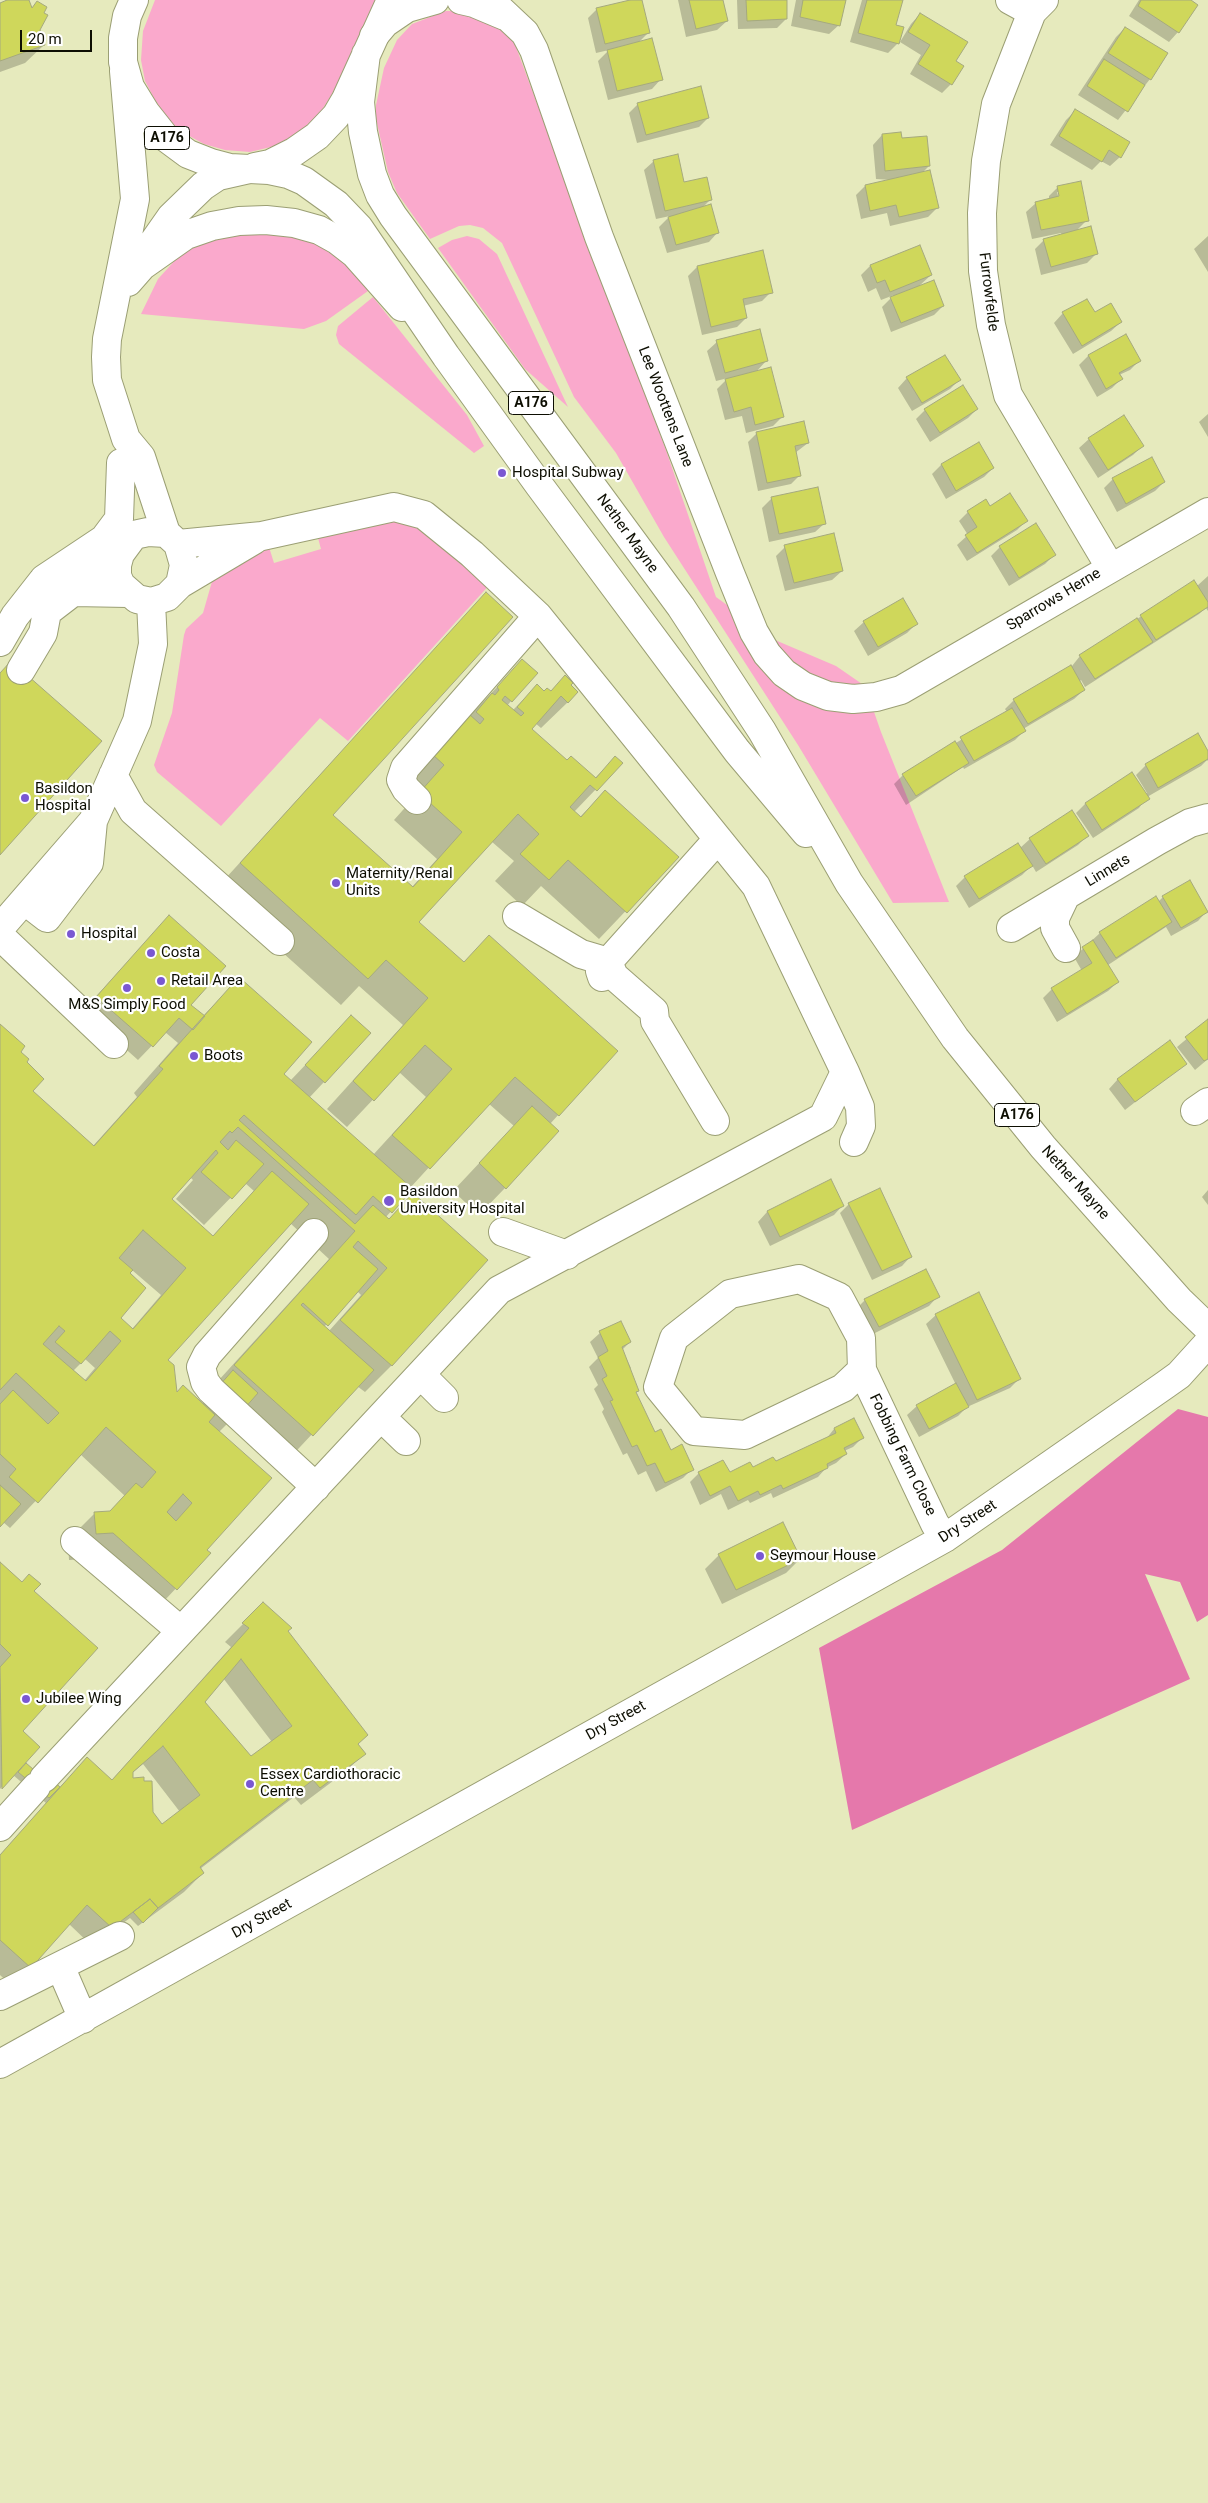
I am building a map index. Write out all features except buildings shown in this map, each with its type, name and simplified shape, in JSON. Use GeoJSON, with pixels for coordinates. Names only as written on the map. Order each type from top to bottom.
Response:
{"type":"FeatureCollection","features":[{"type":"Feature","properties":{"kind":"street","name":"Nether Mayne"},"geometry":{"type":"LineString","coordinates":[[134,0],[127,16],[123,38],[123,62],[130,87],[146,113],[165,137],[188,154],[211,163],[230,168],[269,170],[288,174],[313,186],[336,204],[359,228],[376,250],[446,356],[736,751],[849,883]]}},
{"type":"Feature","properties":{"kind":"street","name":"Nether Mayne"},"geometry":{"type":"LineString","coordinates":[[249,169],[270,164],[294,152],[317,136],[336,116],[343,105],[390,0]]}},
{"type":"Feature","properties":{"kind":"street"},"geometry":{"type":"LineString","coordinates":[[370,45],[385,23],[406,8],[435,0]]}},
{"type":"Feature","properties":{"kind":"street","name":"Lee Woottens Lane"},"geometry":{"type":"LineString","coordinates":[[461,0],[496,11],[513,20]]}},
{"type":"Feature","properties":{"kind":"street","name":"Lee Woottens Lane"},"geometry":{"type":"LineString","coordinates":[[490,0],[513,20],[525,34],[534,50],[609,264],[754,632],[767,654],[784,673],[803,686],[828,696],[853,699],[876,697],[901,690]]}},
{"type":"Feature","properties":{"kind":"street","name":"Furrowfelde"},"geometry":{"type":"LineString","coordinates":[[1029,4],[996,104],[992,123],[986,161],[982,213],[984,280],[991,325],[1008,395],[1110,567]]}},
{"type":"Feature","properties":{"kind":"street","name":"Nether Mayne"},"geometry":{"type":"LineString","coordinates":[[370,45],[360,102],[368,159],[380,196],[417,250],[681,607],[762,731],[849,883],[956,1038],[1043,1147],[1179,1300],[1208,1328]]}},
{"type":"Feature","properties":{"kind":"street"},"geometry":{"type":"LineString","coordinates":[[123,62],[135,199],[106,357],[107,380],[123,451],[134,535]]}},
{"type":"Feature","properties":{"kind":"street"},"geometry":{"type":"LineString","coordinates":[[112,320],[128,282],[155,238],[186,200],[218,176],[249,169]]}},
{"type":"Feature","properties":{"kind":"street"},"geometry":{"type":"LineString","coordinates":[[128,282],[142,266],[186,235],[212,226],[239,221],[266,220],[294,223],[319,230],[355,254],[446,356]]}},
{"type":"Feature","properties":{"kind":"street"},"geometry":{"type":"LineString","coordinates":[[123,451],[141,456],[172,538],[184,564],[180,584]]}},
{"type":"Feature","properties":{"kind":"street"},"geometry":{"type":"LineString","coordinates":[[0,642],[15,616],[44,579],[104,539],[119,519],[123,451]]}},
{"type":"Feature","properties":{"kind":"street"},"geometry":{"type":"LineString","coordinates":[[0,928],[93,821],[137,721],[153,644],[139,597],[117,576],[116,565],[120,554],[134,535],[148,532],[172,538],[262,536],[394,507],[424,515],[472,554],[538,616],[756,886],[860,1107],[860,1126],[854,1142]]}},
{"type":"Feature","properties":{"kind":"street","name":"Sparrows Herne"},"geometry":{"type":"LineString","coordinates":[[901,690],[1110,567],[1208,512]]}},
{"type":"Feature","properties":{"kind":"street"},"geometry":{"type":"LineString","coordinates":[[21,670],[43,633],[47,612],[73,592],[167,597],[180,584],[262,536]]}},
{"type":"Feature","properties":{"kind":"street"},"geometry":{"type":"LineString","coordinates":[[44,579],[116,565]]}},
{"type":"Feature","properties":{"kind":"street"},"geometry":{"type":"LineString","coordinates":[[417,800],[406,789],[401,780],[405,768],[538,616]]}},
{"type":"Feature","properties":{"kind":"street"},"geometry":{"type":"LineString","coordinates":[[113,775],[133,811],[280,941]]}},
{"type":"Feature","properties":{"kind":"street","name":"Linnets"},"geometry":{"type":"LineString","coordinates":[[1011,928],[1065,898],[1157,841],[1190,823],[1208,818]]}},
{"type":"Feature","properties":{"kind":"street"},"geometry":{"type":"LineString","coordinates":[[608,962],[718,839]]}},
{"type":"Feature","properties":{"kind":"street"},"geometry":{"type":"LineString","coordinates":[[1065,898],[1055,918],[1055,928],[1066,948]]}},
{"type":"Feature","properties":{"kind":"street"},"geometry":{"type":"LineString","coordinates":[[517,916],[581,954],[608,962]]}},
{"type":"Feature","properties":{"kind":"street"},"geometry":{"type":"LineString","coordinates":[[0,936],[114,1044]]}},
{"type":"Feature","properties":{"kind":"street"},"geometry":{"type":"LineString","coordinates":[[608,962],[614,976],[654,1011],[655,1021],[715,1121]]}},
{"type":"Feature","properties":{"kind":"street"},"geometry":{"type":"LineString","coordinates":[[0,1827],[499,1290],[823,1117],[845,1072]]}},
{"type":"Feature","properties":{"kind":"street"},"geometry":{"type":"LineString","coordinates":[[504,1232],[567,1255]]}},
{"type":"Feature","properties":{"kind":"street"},"geometry":{"type":"LineString","coordinates":[[314,1233],[207,1355],[201,1367],[205,1382],[211,1390],[316,1486]]}},
{"type":"Feature","properties":{"kind":"street","name":"Fobbing Farm Close"},"geometry":{"type":"LineString","coordinates":[[862,1370],[843,1388],[745,1435],[694,1431],[658,1387],[674,1338],[730,1294],[799,1279],[839,1297],[861,1338],[862,1370],[935,1524],[945,1538]]}},
{"type":"Feature","properties":{"kind":"street","name":"Dry Street"},"geometry":{"type":"LineString","coordinates":[[0,2064],[945,1538],[1166,1386],[1208,1343]]}},
{"type":"Feature","properties":{"kind":"street"},"geometry":{"type":"LineString","coordinates":[[421,1374],[444,1398]]}},
{"type":"Feature","properties":{"kind":"street"},"geometry":{"type":"LineString","coordinates":[[382,1417],[406,1442]]}},
{"type":"Feature","properties":{"kind":"street"},"geometry":{"type":"LineString","coordinates":[[75,1541],[181,1632]]}},
{"type":"Feature","properties":{"kind":"street"},"geometry":{"type":"LineString","coordinates":[[0,1996],[120,1936]]}},
{"type":"Feature","properties":{"kind":"street"},"geometry":{"type":"LineString","coordinates":[[60,1966],[83,2019]]}},
{"type":"Feature","properties":{"kind":"shaded area"},"geometry":{"type":"Polygon","coordinates":[[[155,0],[377,0],[332,94],[320,113],[292,139],[275,146],[250,152],[225,150],[204,144],[182,132],[168,119],[155,100],[145,81],[141,60],[143,31],[155,0]]]}},
{"type":"Feature","properties":{"kind":"shaded area"},"geometry":{"type":"Polygon","coordinates":[[[446,11],[465,11],[497,23],[513,39],[667,453],[716,597],[775,640],[836,666],[865,686],[881,732],[949,902],[893,903],[798,745],[664,537],[616,453],[574,397],[502,243],[483,228],[470,225],[459,226],[430,239],[397,193],[388,172],[376,119],[376,105],[384,68],[397,40],[412,24],[446,11]]]}},
{"type":"Feature","properties":{"kind":"shaded area"},"geometry":{"type":"Polygon","coordinates":[[[225,232],[296,232],[348,262],[368,291],[326,321],[304,329],[141,314],[158,279],[179,256],[193,246],[225,232]]]}},
{"type":"Feature","properties":{"kind":"shaded area"},"geometry":{"type":"Polygon","coordinates":[[[467,236],[479,239],[497,254],[568,407],[525,369],[438,248],[452,240],[467,236]]]}},
{"type":"Feature","properties":{"kind":"shaded area"},"geometry":{"type":"Polygon","coordinates":[[[373,297],[467,415],[484,446],[474,453],[339,344],[336,335],[338,326],[373,297]]]}},
{"type":"Feature","properties":{"kind":"shaded area"},"geometry":{"type":"Polygon","coordinates":[[[416,519],[492,582],[348,741],[320,718],[221,826],[157,772],[154,765],[172,713],[184,635],[186,629],[203,613],[213,578],[225,564],[269,547],[274,563],[321,549],[318,538],[369,521],[416,519]]]}},
{"type":"Feature","properties":{"kind":"shaded area"},"geometry":{"type":"Polygon","coordinates":[[[1178,1409],[1208,1417],[1208,1615],[1197,1622],[1180,1582],[1145,1574],[1190,1679],[852,1830],[819,1648],[1002,1550],[1178,1409]]]}},
{"type":"Feature","properties":{"kind":"place","name":"Hospital Subway"},"geometry":{"type":"Point","coordinates":[502,473]}},
{"type":"Feature","properties":{"kind":"place","name":"Basildon Hospital"},"geometry":{"type":"Point","coordinates":[25,798]}},
{"type":"Feature","properties":{"kind":"place","name":"Maternity/Renal Units"},"geometry":{"type":"Point","coordinates":[336,883]}},
{"type":"Feature","properties":{"kind":"place","name":"Hospital"},"geometry":{"type":"Point","coordinates":[71,934]}},
{"type":"Feature","properties":{"kind":"place","name":"Costa"},"geometry":{"type":"Point","coordinates":[151,953]}},
{"type":"Feature","properties":{"kind":"place","name":"Retail Area"},"geometry":{"type":"Point","coordinates":[161,981]}},
{"type":"Feature","properties":{"kind":"place","name":"M&S Simply Food"},"geometry":{"type":"Point","coordinates":[127,988]}},
{"type":"Feature","properties":{"kind":"place","name":"Boots"},"geometry":{"type":"Point","coordinates":[194,1056]}},
{"type":"Feature","properties":{"kind":"place","name":"Basildon University Hospital"},"geometry":{"type":"Point","coordinates":[389,1201]}},
{"type":"Feature","properties":{"kind":"place","name":"Seymour House"},"geometry":{"type":"Point","coordinates":[760,1556]}},
{"type":"Feature","properties":{"kind":"place","name":"Jubilee Wing"},"geometry":{"type":"Point","coordinates":[26,1699]}},
{"type":"Feature","properties":{"kind":"place","name":"Essex Cardiothoracic Centre"},"geometry":{"type":"Point","coordinates":[250,1784]}}]}
